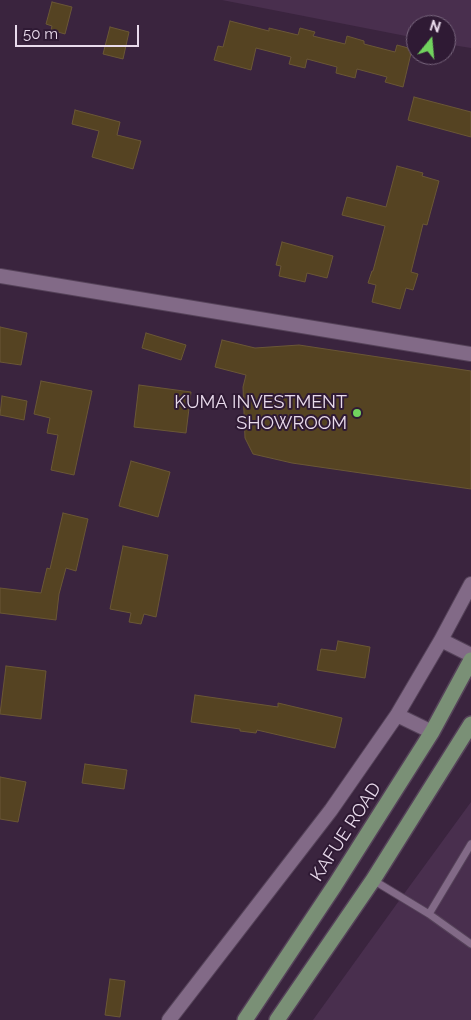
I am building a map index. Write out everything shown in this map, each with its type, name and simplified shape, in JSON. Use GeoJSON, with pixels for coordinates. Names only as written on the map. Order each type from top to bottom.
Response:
{"type":"FeatureCollection","features":[{"type":"Feature","properties":{"kind":"main road","name":"KAFUE ROAD"},"geometry":{"type":"LineString","coordinates":[[245,1020],[335,885],[432,732],[471,660]]}},
{"type":"Feature","properties":{"kind":"main road"},"geometry":{"type":"LineString","coordinates":[[277,1020],[373,880],[471,724]]}},
{"type":"Feature","properties":{"kind":"street"},"geometry":{"type":"LineString","coordinates":[[0,276],[471,354]]}},
{"type":"Feature","properties":{"kind":"street"},"geometry":{"type":"LineString","coordinates":[[169,1020],[331,810],[396,715],[441,640],[471,584]]}},
{"type":"Feature","properties":{"kind":"street"},"geometry":{"type":"LineString","coordinates":[[441,640],[471,655]]}},
{"type":"Feature","properties":{"kind":"street"},"geometry":{"type":"LineString","coordinates":[[396,715],[432,732]]}},
{"type":"Feature","properties":{"kind":"lane"},"geometry":{"type":"LineString","coordinates":[[429,914],[471,844]]}},
{"type":"Feature","properties":{"kind":"lane"},"geometry":{"type":"LineString","coordinates":[[373,880],[429,914],[471,944]]}},
{"type":"Feature","properties":{"kind":"shaded area"},"geometry":{"type":"Polygon","coordinates":[[[222,0],[471,0],[471,48],[456,46],[456,15],[406,15],[406,36],[222,0]]]}},
{"type":"Feature","properties":{"kind":"shaded area"},"geometry":{"type":"Polygon","coordinates":[[[471,802],[471,1020],[313,1020],[401,898],[471,802]]]}},
{"type":"Feature","properties":{"kind":"building"},"geometry":{"type":"Polygon","coordinates":[[[52,2],[72,7],[65,34],[51,30],[52,26],[46,24],[52,2]]]}},
{"type":"Feature","properties":{"kind":"building"},"geometry":{"type":"Polygon","coordinates":[[[230,21],[269,31],[269,28],[298,35],[300,28],[315,32],[313,36],[345,44],[347,36],[364,41],[364,44],[395,52],[397,45],[406,47],[406,65],[408,65],[403,87],[385,82],[387,77],[357,69],[355,78],[336,73],[337,67],[307,59],[305,68],[289,64],[291,57],[256,48],[251,70],[214,60],[218,46],[223,47],[230,21]]]}},
{"type":"Feature","properties":{"kind":"building"},"geometry":{"type":"Polygon","coordinates":[[[110,27],[129,32],[123,59],[103,54],[110,27]]]}},
{"type":"Feature","properties":{"kind":"building"},"geometry":{"type":"Polygon","coordinates":[[[414,97],[471,112],[471,137],[408,120],[414,97]]]}},
{"type":"Feature","properties":{"kind":"building"},"geometry":{"type":"Polygon","coordinates":[[[75,110],[120,122],[117,135],[141,141],[133,169],[92,157],[99,131],[72,124],[75,110]]]}},
{"type":"Feature","properties":{"kind":"building"},"geometry":{"type":"Polygon","coordinates":[[[397,166],[423,173],[422,176],[439,181],[427,225],[423,224],[411,272],[418,274],[413,290],[406,288],[400,309],[372,302],[376,285],[368,283],[385,226],[342,215],[347,197],[386,207],[397,166]]]}},
{"type":"Feature","properties":{"kind":"building"},"geometry":{"type":"Polygon","coordinates":[[[282,242],[333,256],[327,278],[307,273],[305,282],[279,276],[281,266],[276,265],[282,242]]]}},
{"type":"Feature","properties":{"kind":"building"},"geometry":{"type":"Polygon","coordinates":[[[0,327],[27,333],[21,365],[0,362],[0,327]]]}},
{"type":"Feature","properties":{"kind":"building"},"geometry":{"type":"Polygon","coordinates":[[[146,333],[186,345],[181,360],[142,348],[146,333]]]}},
{"type":"Feature","properties":{"kind":"building","name":"KUMA INVESTMENT SHOWROOM"},"geometry":{"type":"Polygon","coordinates":[[[222,340],[255,348],[299,345],[471,371],[471,489],[292,463],[253,454],[245,438],[243,387],[246,375],[215,367],[222,340]]]}},
{"type":"Feature","properties":{"kind":"building"},"geometry":{"type":"Polygon","coordinates":[[[41,381],[92,391],[74,475],[51,470],[58,435],[47,433],[50,418],[34,414],[41,381]]]}},
{"type":"Feature","properties":{"kind":"building"},"geometry":{"type":"Polygon","coordinates":[[[139,385],[191,392],[186,433],[134,427],[139,385]]]}},
{"type":"Feature","properties":{"kind":"building"},"geometry":{"type":"Polygon","coordinates":[[[2,396],[27,401],[24,420],[0,415],[2,396]]]}},
{"type":"Feature","properties":{"kind":"building"},"geometry":{"type":"Polygon","coordinates":[[[131,461],[170,472],[158,517],[119,506],[131,461]]]}},
{"type":"Feature","properties":{"kind":"building"},"geometry":{"type":"Polygon","coordinates":[[[63,513],[88,519],[76,571],[66,568],[59,594],[56,620],[0,613],[0,588],[41,593],[47,568],[50,569],[63,513]]]}},
{"type":"Feature","properties":{"kind":"building"},"geometry":{"type":"Polygon","coordinates":[[[123,546],[168,555],[156,617],[144,614],[141,624],[129,622],[131,613],[110,609],[123,546]]]}},
{"type":"Feature","properties":{"kind":"building"},"geometry":{"type":"Polygon","coordinates":[[[338,641],[370,647],[365,678],[317,670],[321,649],[336,651],[338,641]]]}},
{"type":"Feature","properties":{"kind":"building"},"geometry":{"type":"Polygon","coordinates":[[[6,666],[46,671],[41,719],[0,714],[6,666]]]}},
{"type":"Feature","properties":{"kind":"building"},"geometry":{"type":"Polygon","coordinates":[[[195,695],[278,707],[278,703],[342,718],[335,748],[257,730],[256,733],[191,722],[195,695]]]}},
{"type":"Feature","properties":{"kind":"building"},"geometry":{"type":"Polygon","coordinates":[[[85,764],[127,770],[124,789],[82,783],[85,764]]]}},
{"type":"Feature","properties":{"kind":"building"},"geometry":{"type":"Polygon","coordinates":[[[0,777],[26,782],[18,822],[0,819],[0,777]]]}},
{"type":"Feature","properties":{"kind":"building"},"geometry":{"type":"Polygon","coordinates":[[[110,979],[125,981],[120,1017],[105,1015],[110,979]]]}},
{"type":"Feature","properties":{"kind":"place","name":"KUMA INVESTMENT SHOWROOM"},"geometry":{"type":"Point","coordinates":[357,413]}}]}
